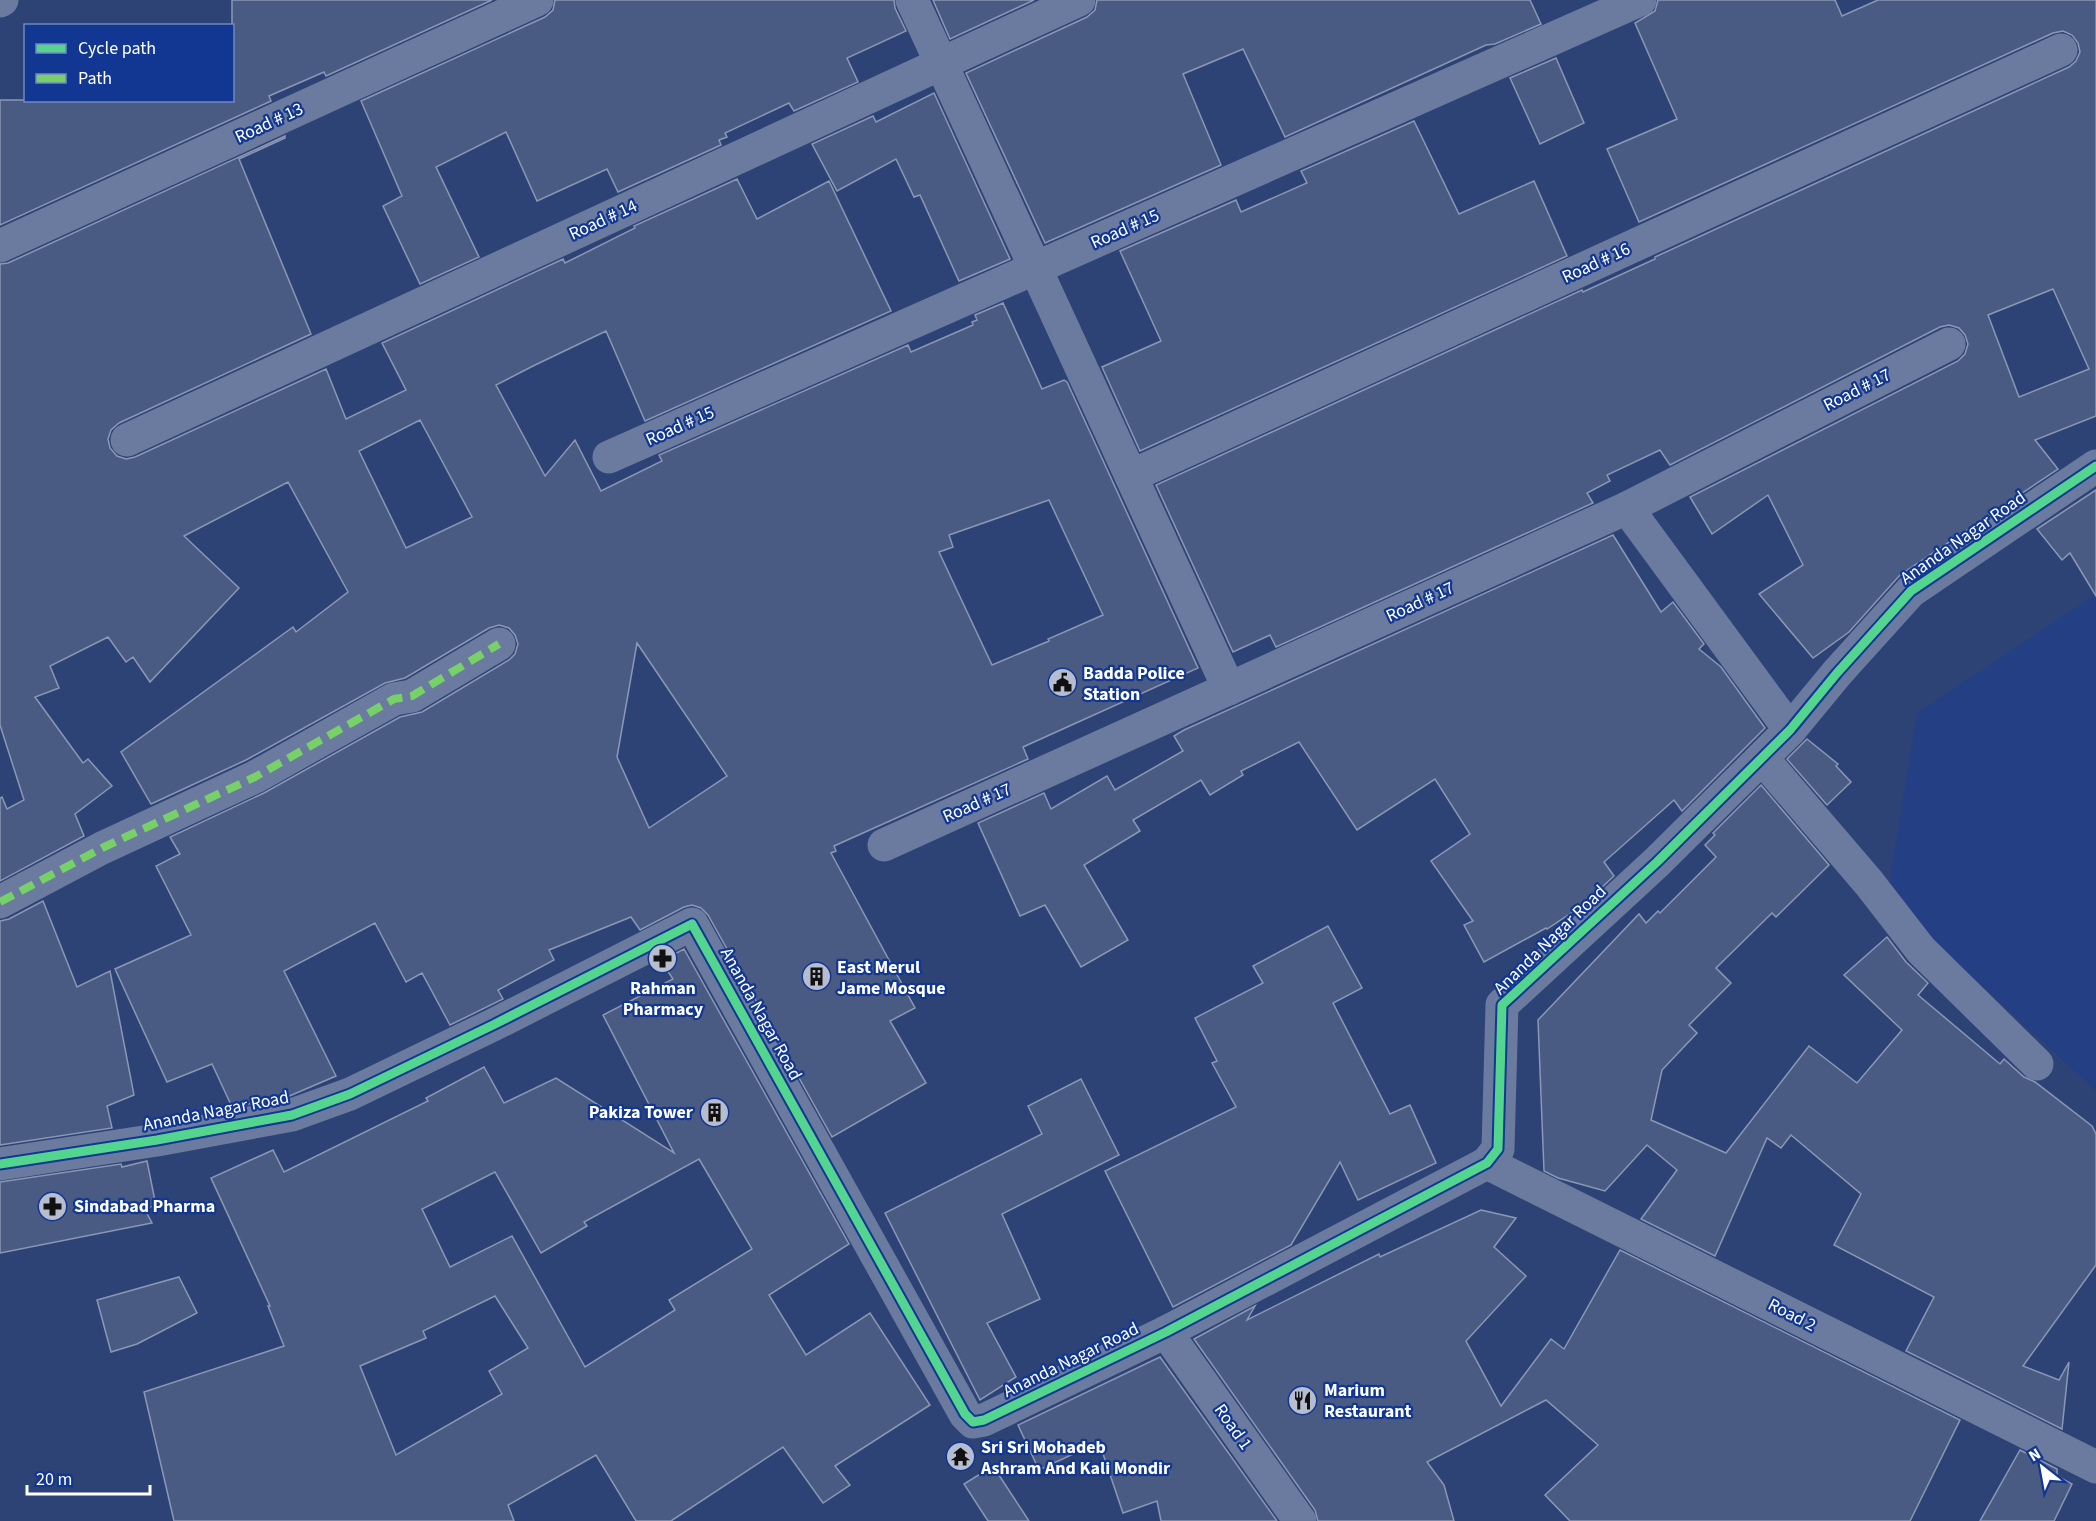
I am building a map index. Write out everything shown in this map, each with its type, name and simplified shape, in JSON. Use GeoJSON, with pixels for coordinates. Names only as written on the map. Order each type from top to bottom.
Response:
{"type":"FeatureCollection","features":[{"type":"Feature","properties":{"kind":"street","name":"Road # 13"},"geometry":{"type":"LineString","coordinates":[[0,246],[537,0]]}},
{"type":"Feature","properties":{"kind":"street"},"geometry":{"type":"LineString","coordinates":[[912,0],[1229,689]]}},
{"type":"Feature","properties":{"kind":"street","name":"Road # 14"},"geometry":{"type":"LineString","coordinates":[[127,440],[1079,0]]}},
{"type":"Feature","properties":{"kind":"street","name":"Road # 15"},"geometry":{"type":"LineString","coordinates":[[609,457],[1640,0]]}},
{"type":"Feature","properties":{"kind":"street","name":"Road # 16"},"geometry":{"type":"LineString","coordinates":[[1131,476],[2061,50]]}},
{"type":"Feature","properties":{"kind":"street","name":"Road # 17"},"geometry":{"type":"LineString","coordinates":[[884,845],[1627,507],[1949,344]]}},
{"type":"Feature","properties":{"kind":"street","name":"Ananda Nagar Road"},"geometry":{"type":"LineString","coordinates":[[0,1164],[157,1140],[292,1115],[350,1094],[493,1025],[692,924],[965,1414],[972,1422],[984,1420],[1166,1332],[1487,1163],[1498,1149],[1502,1005],[1657,862],[1790,730],[1837,673],[1911,591],[2096,466]]}},
{"type":"Feature","properties":{"kind":"street"},"geometry":{"type":"LineString","coordinates":[[1627,507],[1790,730]]}},
{"type":"Feature","properties":{"kind":"street"},"geometry":{"type":"LineString","coordinates":[[0,902],[102,848],[255,777],[394,699],[412,696],[498,644]]}},
{"type":"Feature","properties":{"kind":"street"},"geometry":{"type":"LineString","coordinates":[[1762,758],[1869,883],[1921,950],[2037,1064]]}},
{"type":"Feature","properties":{"kind":"street","name":"Road 2"},"geometry":{"type":"LineString","coordinates":[[1487,1163],[2096,1467]]}},
{"type":"Feature","properties":{"kind":"street","name":"Road 1"},"geometry":{"type":"LineString","coordinates":[[1166,1332],[1300,1521]]}},
{"type":"Feature","properties":{"kind":"water"},"geometry":{"type":"Polygon","coordinates":[[[2096,594],[2096,1091],[1887,898],[1917,713],[2096,594]]]}},
{"type":"Feature","properties":{"kind":"building"},"geometry":{"type":"Polygon","coordinates":[[[232,0],[492,0],[326,76],[324,72],[269,96],[271,101],[0,225],[0,100],[234,102],[234,24],[232,24],[232,0]]]}},
{"type":"Feature","properties":{"kind":"building"},"geometry":{"type":"Polygon","coordinates":[[[555,0],[894,0],[895,8],[906,31],[847,58],[858,82],[794,111],[789,103],[725,133],[727,137],[719,140],[721,145],[618,192],[607,169],[537,201],[506,132],[436,167],[479,257],[420,284],[383,206],[402,196],[361,101],[545,17],[553,10],[555,0]]]}},
{"type":"Feature","properties":{"kind":"building"},"geometry":{"type":"Polygon","coordinates":[[[933,0],[1034,0],[950,39],[933,0]]]}},
{"type":"Feature","properties":{"kind":"building"},"geometry":{"type":"Polygon","coordinates":[[[1097,0],[1530,0],[1541,24],[1495,44],[1486,45],[1285,137],[1243,49],[1183,74],[1221,165],[1045,243],[966,73],[1087,17],[1095,10],[1097,0]]]}},
{"type":"Feature","properties":{"kind":"building"},"geometry":{"type":"Polygon","coordinates":[[[1658,0],[1835,0],[1842,16],[1878,0],[2096,0],[2096,416],[2035,440],[2058,469],[1900,575],[1849,632],[1813,658],[1759,594],[1803,565],[1768,495],[1712,534],[1690,497],[1958,361],[1965,354],[1968,344],[1959,328],[1949,325],[1940,327],[1670,465],[1660,450],[1607,475],[1610,481],[1587,493],[1593,503],[1276,647],[1270,635],[1233,652],[1156,485],[1582,290],[1583,292],[2069,67],[2076,61],[2080,52],[2078,43],[2072,35],[2063,31],[2053,33],[1639,222],[1607,149],[1677,119],[1635,23],[1655,11],[1658,0]],[[2053,289],[1988,315],[2019,397],[2089,369],[2053,289]]]}},
{"type":"Feature","properties":{"kind":"building"},"geometry":{"type":"Polygon","coordinates":[[[1556,58],[1584,123],[1540,144],[1510,78],[1556,58]]]}},
{"type":"Feature","properties":{"kind":"building"},"geometry":{"type":"Polygon","coordinates":[[[934,93],[1010,259],[959,281],[920,195],[914,197],[896,159],[837,191],[812,144],[873,116],[876,122],[934,93]]]}},
{"type":"Feature","properties":{"kind":"building"},"geometry":{"type":"Polygon","coordinates":[[[1414,121],[1459,214],[1534,181],[1567,256],[1140,451],[1102,367],[1161,341],[1120,251],[1236,200],[1241,212],[1307,183],[1301,171],[1414,121]]]}},
{"type":"Feature","properties":{"kind":"building"},"geometry":{"type":"Polygon","coordinates":[[[285,136],[239,159],[311,334],[119,423],[111,430],[108,439],[110,448],[117,456],[126,459],[135,457],[326,369],[346,419],[406,390],[382,343],[563,259],[565,263],[635,228],[634,226],[737,179],[757,219],[829,181],[891,311],[645,421],[606,331],[496,385],[545,476],[575,440],[601,491],[662,461],[659,455],[908,345],[911,352],[973,325],[972,322],[977,320],[975,315],[1003,303],[1042,389],[1064,380],[1067,382],[1198,668],[1023,747],[1028,759],[834,846],[836,851],[831,853],[915,1008],[890,1021],[926,1083],[832,1137],[708,915],[701,908],[692,905],[640,930],[631,917],[549,950],[554,960],[498,990],[503,999],[450,1025],[422,973],[406,982],[375,923],[284,971],[336,1076],[287,1097],[232,1107],[212,1064],[167,1082],[115,969],[191,935],[156,866],[180,854],[170,837],[264,793],[400,717],[422,712],[509,660],[515,654],[518,644],[509,628],[499,625],[489,628],[405,678],[385,683],[246,760],[151,804],[121,752],[293,627],[296,632],[348,592],[288,482],[184,536],[239,588],[150,682],[133,657],[126,662],[108,637],[50,666],[59,688],[35,697],[83,763],[88,759],[112,786],[75,814],[84,836],[0,881],[0,798],[2,797],[7,809],[24,800],[0,725],[0,264],[8,263],[285,136]],[[420,420],[359,451],[406,548],[472,517],[420,420]],[[1049,500],[949,535],[953,547],[939,552],[992,665],[1103,615],[1049,500]],[[637,643],[617,757],[649,828],[727,776],[637,643]]]}},
{"type":"Feature","properties":{"kind":"building"},"geometry":{"type":"Polygon","coordinates":[[[2096,490],[2096,596],[2070,553],[2062,560],[2037,529],[2096,490]]]}},
{"type":"Feature","properties":{"kind":"building"},"geometry":{"type":"Polygon","coordinates":[[[1613,535],[1661,612],[1673,602],[1704,644],[1699,649],[1721,667],[1765,728],[1682,811],[1674,800],[1604,862],[1614,876],[1583,905],[1547,929],[1484,962],[1464,925],[1473,921],[1431,861],[1470,834],[1435,779],[1357,830],[1299,742],[1241,771],[1243,775],[1210,795],[1201,780],[1133,820],[1140,831],[1084,865],[1128,940],[1081,967],[1045,905],[1020,916],[978,823],[1044,793],[1051,809],[1107,776],[1115,790],[1183,751],[1174,736],[1184,730],[1613,535]]]}},
{"type":"Feature","properties":{"kind":"building"},"geometry":{"type":"Polygon","coordinates":[[[1807,739],[1838,764],[1836,766],[1851,782],[1827,805],[1787,759],[1807,739]]]}},
{"type":"Feature","properties":{"kind":"building"},"geometry":{"type":"Polygon","coordinates":[[[1761,785],[1829,865],[1776,917],[1772,913],[1716,968],[1731,983],[1689,1025],[1697,1033],[1662,1070],[1651,1120],[1726,1153],[1809,1046],[1857,1083],[1902,1030],[1844,975],[1887,937],[1906,962],[1928,983],[1918,995],[2000,1064],[2004,1059],[2024,1077],[2035,1082],[2092,1126],[2096,1134],[2096,1265],[2023,1366],[2059,1380],[2069,1362],[2062,1429],[1906,1351],[1934,1297],[1834,1245],[1861,1194],[1791,1135],[1781,1148],[1767,1138],[1715,1256],[1641,1219],[1677,1170],[1647,1145],[1605,1191],[1558,1178],[1544,1171],[1538,1020],[1639,914],[1646,923],[1658,911],[1660,913],[1716,857],[1705,845],[1715,835],[1713,833],[1761,785]]]}},
{"type":"Feature","properties":{"kind":"building"},"geometry":{"type":"Polygon","coordinates":[[[43,901],[77,987],[110,971],[134,1095],[107,1106],[112,1128],[0,1145],[0,921],[9,919],[43,901]]]}},
{"type":"Feature","properties":{"kind":"building"},"geometry":{"type":"Polygon","coordinates":[[[1328,926],[1362,988],[1333,1003],[1390,1114],[1410,1105],[1436,1163],[1358,1200],[1340,1162],[1291,1245],[1173,1307],[1105,1171],[1236,1107],[1212,1063],[1217,1061],[1195,1018],[1263,983],[1253,966],[1328,926]]]}},
{"type":"Feature","properties":{"kind":"building"},"geometry":{"type":"Polygon","coordinates":[[[684,949],[849,1244],[769,1295],[806,1355],[870,1313],[930,1405],[835,1466],[850,1485],[823,1503],[783,1447],[671,1521],[636,1521],[596,1455],[508,1505],[514,1521],[174,1521],[144,1392],[284,1346],[268,1306],[270,1306],[211,1178],[273,1150],[284,1172],[428,1101],[426,1098],[484,1067],[504,1103],[556,1078],[674,1153],[603,1015],[673,979],[661,961],[684,949]],[[699,1159],[584,1222],[587,1226],[541,1253],[495,1172],[422,1209],[450,1267],[512,1236],[585,1367],[675,1310],[669,1300],[752,1249],[699,1159]],[[495,1296],[423,1331],[426,1338],[360,1366],[396,1455],[502,1394],[489,1371],[528,1348],[495,1296]]]}},
{"type":"Feature","properties":{"kind":"building"},"geometry":{"type":"Polygon","coordinates":[[[1081,1079],[1119,1155],[1002,1214],[1040,1299],[987,1323],[1016,1377],[980,1400],[885,1213],[1042,1134],[1028,1106],[1081,1079]]]}},
{"type":"Feature","properties":{"kind":"building"},"geometry":{"type":"Polygon","coordinates":[[[147,1161],[156,1206],[144,1208],[152,1223],[0,1253],[0,1182],[121,1164],[122,1167],[147,1161]]]}},
{"type":"Feature","properties":{"kind":"building"},"geometry":{"type":"Polygon","coordinates":[[[1481,1210],[1516,1218],[1494,1247],[1526,1276],[1466,1341],[1501,1406],[1551,1339],[1564,1349],[1620,1250],[1960,1420],[1910,1521],[1570,1521],[1545,1495],[1598,1445],[1546,1400],[1427,1462],[1444,1485],[1454,1521],[1318,1521],[1315,1510],[1194,1339],[1255,1306],[1247,1320],[1379,1254],[1380,1257],[1481,1210]]]}},
{"type":"Feature","properties":{"kind":"building"},"geometry":{"type":"Polygon","coordinates":[[[179,1277],[197,1313],[137,1344],[111,1352],[97,1300],[179,1277]]]}},
{"type":"Feature","properties":{"kind":"building"},"geometry":{"type":"Polygon","coordinates":[[[1160,1357],[1277,1521],[1161,1521],[1157,1501],[1123,1513],[1099,1442],[1039,1470],[1018,1425],[1160,1357]]]}},
{"type":"Feature","properties":{"kind":"building"},"geometry":{"type":"Polygon","coordinates":[[[2020,1450],[2057,1469],[2057,1476],[2072,1484],[2054,1521],[1980,1521],[2020,1450]]]}},
{"type":"Feature","properties":{"kind":"building"},"geometry":{"type":"Polygon","coordinates":[[[993,1466],[1029,1521],[988,1521],[964,1484],[993,1466]]]}},
{"type":"Feature","properties":{"kind":"marked path"},"geometry":{"type":"LineString","coordinates":[[0,902],[102,848],[255,777],[394,699],[412,696],[499,644]]}},
{"type":"Feature","properties":{"kind":"cycle path"},"geometry":{"type":"LineString","coordinates":[[0,1164],[157,1140],[292,1115],[350,1094],[493,1025],[692,924],[965,1414],[973,1422],[984,1420],[1166,1332],[1487,1163],[1498,1149],[1502,1005],[1657,862],[1790,730],[1837,673],[1911,591],[2096,466]]}},
{"type":"Feature","properties":{"kind":"place","name":"Badda Police Station"},"geometry":{"type":"Point","coordinates":[1062,683]}},
{"type":"Feature","properties":{"kind":"place","name":"Rahman Pharmacy"},"geometry":{"type":"Point","coordinates":[663,959]}},
{"type":"Feature","properties":{"kind":"place","name":"East Merul Jame Mosque"},"geometry":{"type":"Point","coordinates":[816,977]}},
{"type":"Feature","properties":{"kind":"place","name":"Pakiza Tower"},"geometry":{"type":"Point","coordinates":[714,1112]}},
{"type":"Feature","properties":{"kind":"place","name":"Sindabad Pharma"},"geometry":{"type":"Point","coordinates":[53,1206]}},
{"type":"Feature","properties":{"kind":"place","name":"Marium Restaurant"},"geometry":{"type":"Point","coordinates":[1303,1400]}},
{"type":"Feature","properties":{"kind":"place","name":"Sri Sri Mohadeb Ashram And Kali Mondir"},"geometry":{"type":"Point","coordinates":[960,1457]}}]}
